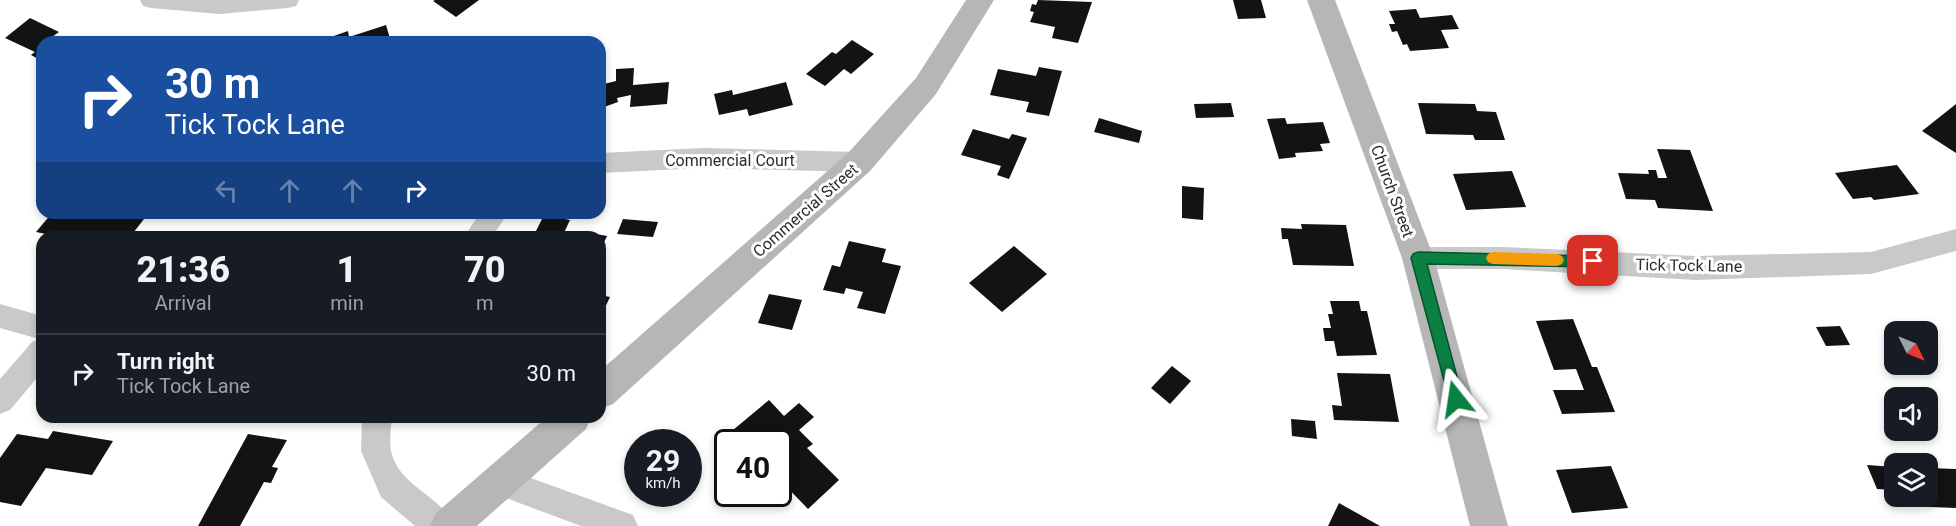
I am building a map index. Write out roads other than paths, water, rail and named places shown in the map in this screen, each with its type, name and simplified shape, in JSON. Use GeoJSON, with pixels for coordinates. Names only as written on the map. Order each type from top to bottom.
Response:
{"type":"FeatureCollection","features":[{"type":"Feature","properties":{"kind":"main road","name":"Commercial Street"},"geometry":{"type":"LineString","coordinates":[[606,388],[860,162],[926,86],[980,0]]}},
{"type":"Feature","properties":{"kind":"main road","name":"Church Street"},"geometry":{"type":"LineString","coordinates":[[1321,0],[1418,258],[1489,526]]}},
{"type":"Feature","properties":{"kind":"main road"},"geometry":{"type":"LineString","coordinates":[[449,526],[566,423]]}},
{"type":"Feature","properties":{"kind":"street"},"geometry":{"type":"LineString","coordinates":[[151,0],[200,6],[235,7],[288,0]]}},
{"type":"Feature","properties":{"kind":"street","name":"Commercial Court"},"geometry":{"type":"LineString","coordinates":[[606,163],[704,158],[860,162]]}},
{"type":"Feature","properties":{"kind":"street","name":"Tick Tock Lane"},"geometry":{"type":"LineString","coordinates":[[1418,258],[1548,260],[1696,268],[1871,263],[1956,240]]}},
{"type":"Feature","properties":{"kind":"street"},"geometry":{"type":"LineString","coordinates":[[0,315],[36,326]]}},
{"type":"Feature","properties":{"kind":"street"},"geometry":{"type":"LineString","coordinates":[[0,401],[36,358]]}},
{"type":"Feature","properties":{"kind":"street"},"geometry":{"type":"LineString","coordinates":[[377,423],[376,451],[392,487],[439,526]]}},
{"type":"Feature","properties":{"kind":"street"},"geometry":{"type":"LineString","coordinates":[[498,481],[622,526]]}}]}
